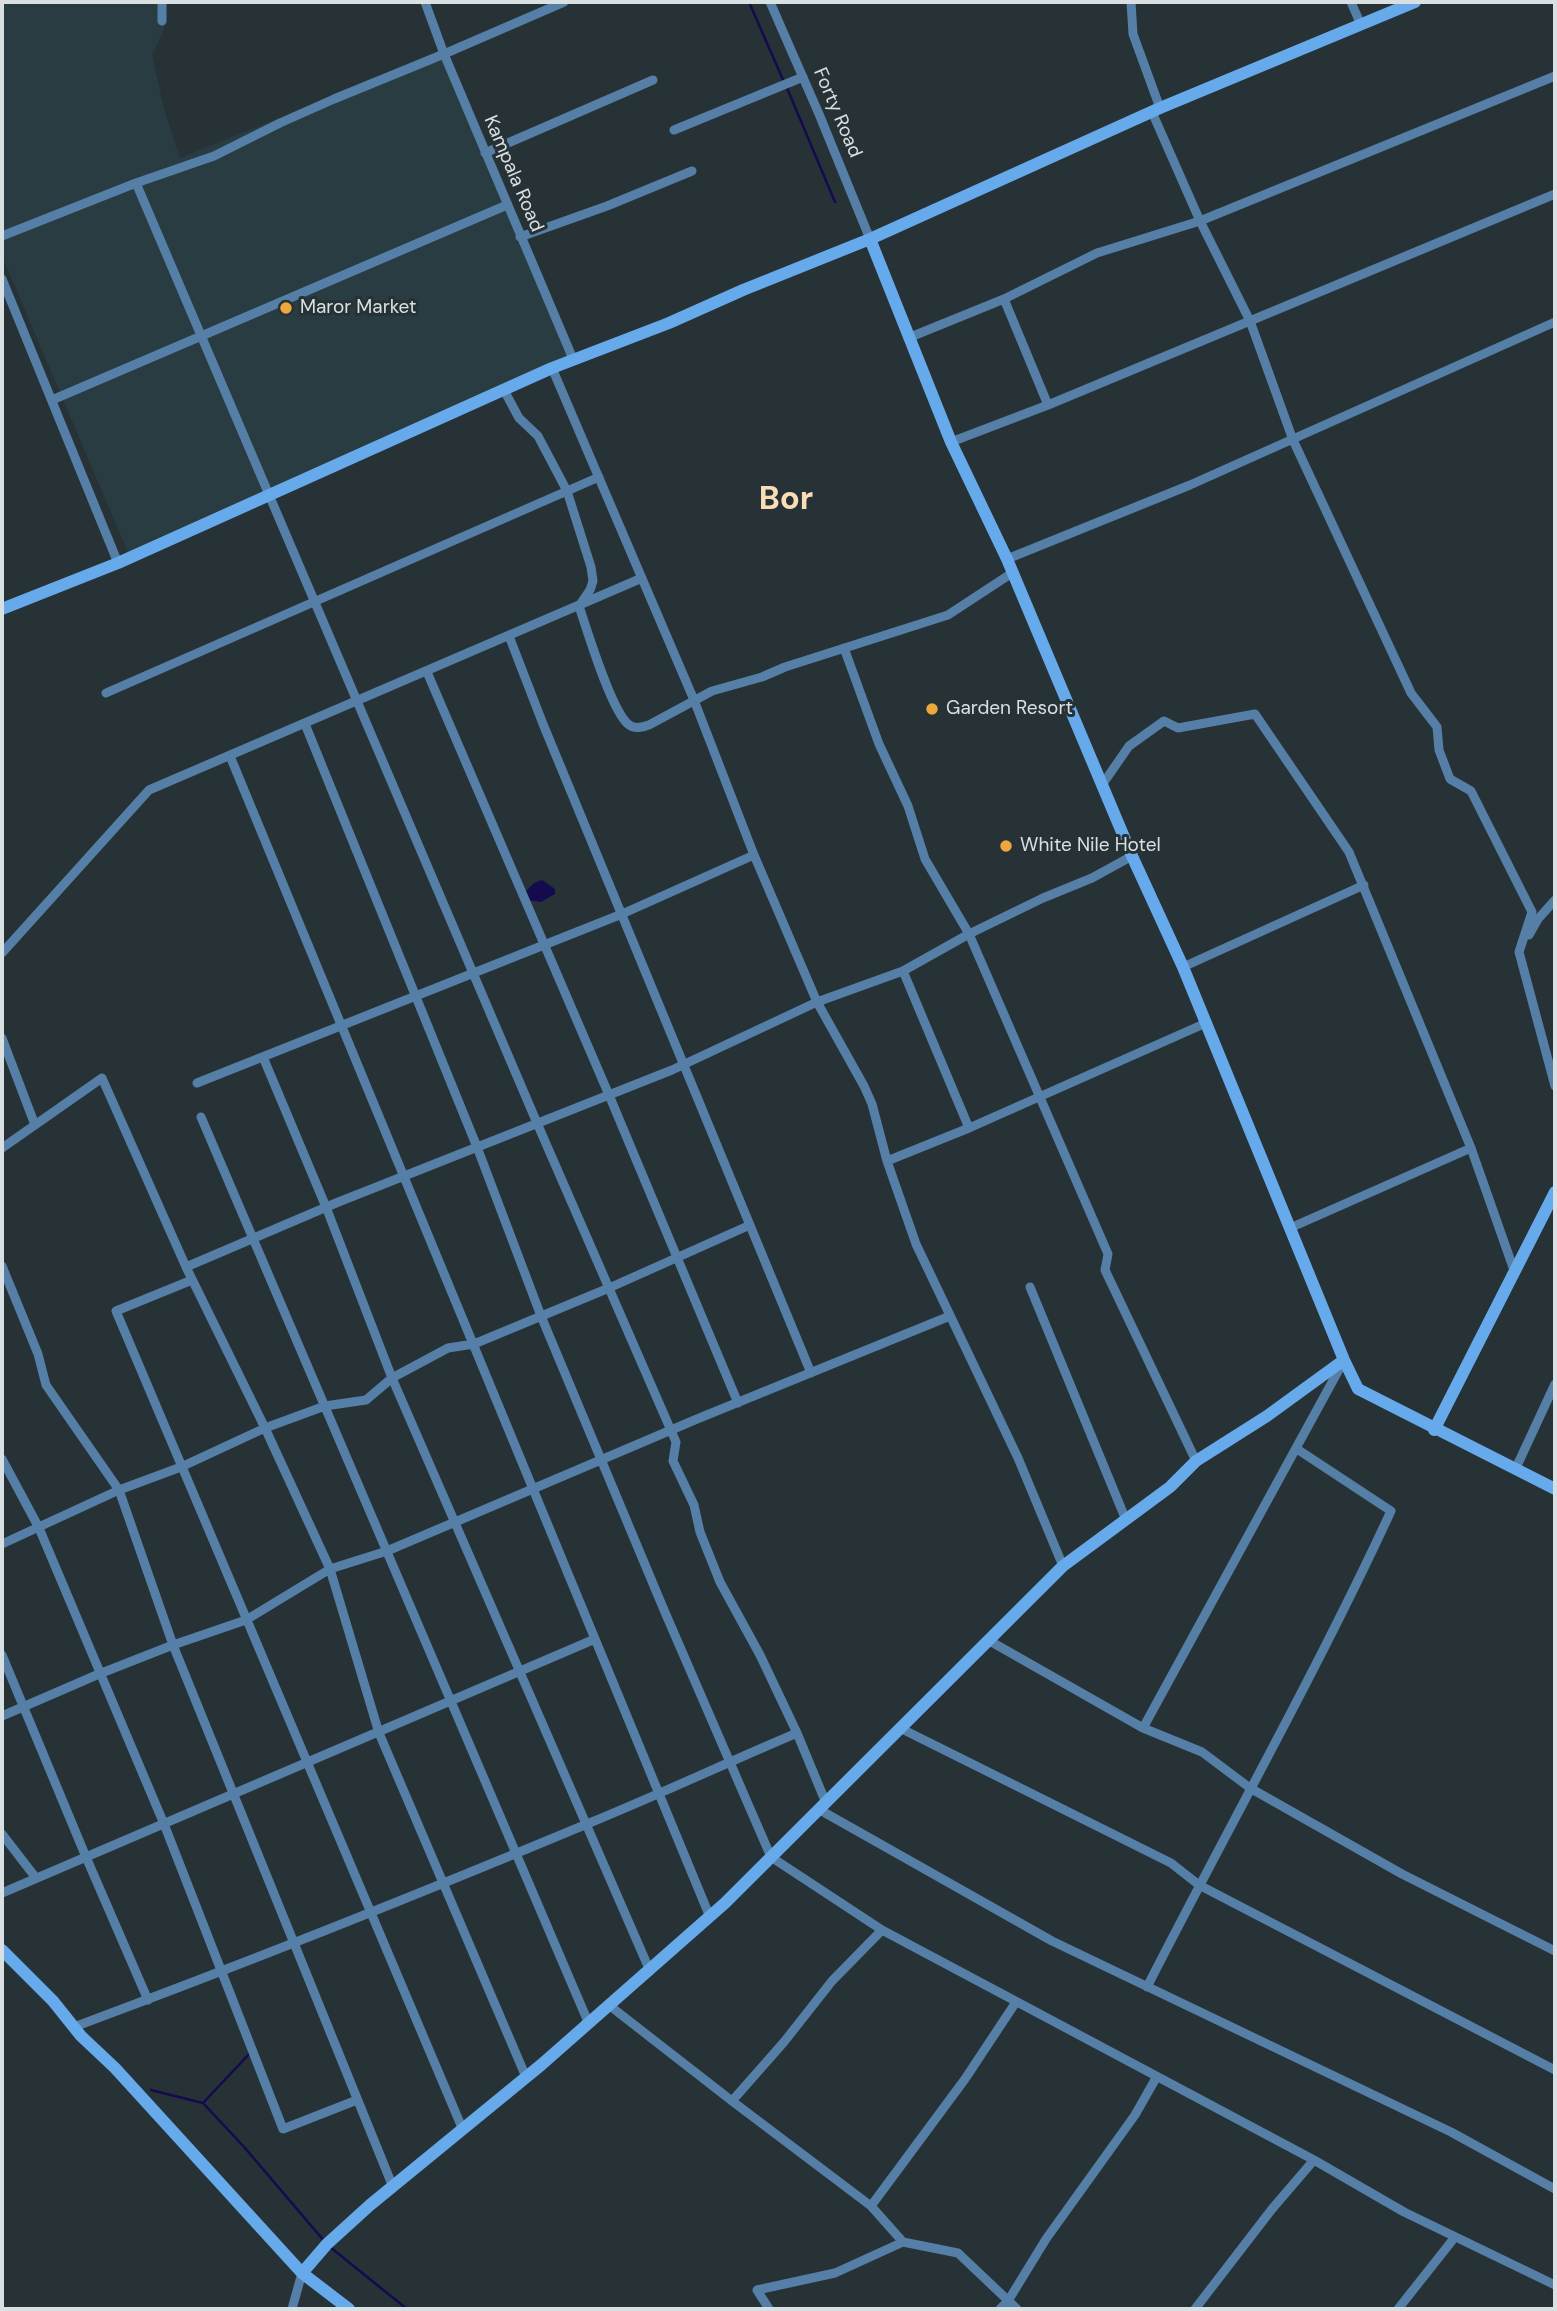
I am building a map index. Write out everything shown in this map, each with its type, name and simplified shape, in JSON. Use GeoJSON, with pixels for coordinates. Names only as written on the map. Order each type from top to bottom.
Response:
{"type":"FeatureCollection","features":[{"type":"Feature","properties":{"kind":"street"},"geometry":{"type":"LineString","coordinates":[[162,2],[162,21]]}},
{"type":"Feature","properties":{"kind":"street","name":"Kampala Road"},"geometry":{"type":"LineString","coordinates":[[425,2],[485,153],[573,359]]}},
{"type":"Feature","properties":{"kind":"street"},"geometry":{"type":"LineString","coordinates":[[2,236],[136,183],[214,156],[334,99],[564,2]]}},
{"type":"Feature","properties":{"kind":"street","name":"Forty Road"},"geometry":{"type":"LineString","coordinates":[[770,2],[870,239]]}},
{"type":"Feature","properties":{"kind":"street"},"geometry":{"type":"LineString","coordinates":[[1131,2],[1133,34],[1156,110],[1199,220],[1250,321],[1293,440],[1411,693],[1437,727],[1439,750],[1450,779],[1471,791],[1532,912],[1519,952],[1555,1086]]}},
{"type":"Feature","properties":{"kind":"street"},"geometry":{"type":"LineString","coordinates":[[1351,2],[1361,25]]}},
{"type":"Feature","properties":{"kind":"street"},"geometry":{"type":"LineString","coordinates":[[2,609],[118,563],[552,368],[670,323],[743,290],[870,239],[1156,110],[1415,2]]}},
{"type":"Feature","properties":{"kind":"street"},"geometry":{"type":"LineString","coordinates":[[908,338],[1004,299],[1097,253],[1199,220],[1555,76]]}},
{"type":"Feature","properties":{"kind":"street"},"geometry":{"type":"LineString","coordinates":[[674,130],[803,77]]}},
{"type":"Feature","properties":{"kind":"street"},"geometry":{"type":"LineString","coordinates":[[485,153],[653,80]]}},
{"type":"Feature","properties":{"kind":"street"},"geometry":{"type":"LineString","coordinates":[[520,237],[607,206],[692,171]]}},
{"type":"Feature","properties":{"kind":"street"},"geometry":{"type":"LineString","coordinates":[[136,183],[473,974],[671,1430],[676,1442],[673,1461],[694,1505],[700,1532],[720,1582],[760,1655],[797,1733],[823,1807],[1052,1941],[1451,2132],[1555,2189]]}},
{"type":"Feature","properties":{"kind":"street"},"geometry":{"type":"LineString","coordinates":[[951,442],[1048,405],[1555,194]]}},
{"type":"Feature","properties":{"kind":"street"},"geometry":{"type":"LineString","coordinates":[[52,400],[508,205]]}},
{"type":"Feature","properties":{"kind":"street"},"geometry":{"type":"LineString","coordinates":[[870,239],[951,442],[1007,559],[1132,856],[1183,967],[1358,1389],[1434,1430],[1555,1489]]}},
{"type":"Feature","properties":{"kind":"street"},"geometry":{"type":"LineString","coordinates":[[2,279],[118,563]]}},
{"type":"Feature","properties":{"kind":"street"},"geometry":{"type":"LineString","coordinates":[[1004,299],[1048,405]]}},
{"type":"Feature","properties":{"kind":"street"},"geometry":{"type":"LineString","coordinates":[[1007,559],[1190,485],[1555,322]]}},
{"type":"Feature","properties":{"kind":"street"},"geometry":{"type":"LineString","coordinates":[[552,368],[694,699],[754,855],[817,1002],[872,1104],[887,1161],[916,1244],[1017,1458],[1063,1566]]}},
{"type":"Feature","properties":{"kind":"street"},"geometry":{"type":"LineString","coordinates":[[504,390],[519,418],[538,436],[567,491],[593,580],[579,606]]}},
{"type":"Feature","properties":{"kind":"street"},"geometry":{"type":"LineString","coordinates":[[106,693],[599,477]]}},
{"type":"Feature","properties":{"kind":"street"},"geometry":{"type":"LineString","coordinates":[[579,606],[605,680],[621,715],[629,725],[638,728],[694,699],[732,684],[762,677],[785,667],[948,615],[1013,573]]}},
{"type":"Feature","properties":{"kind":"street"},"geometry":{"type":"LineString","coordinates":[[2,953],[149,790],[642,578]]}},
{"type":"Feature","properties":{"kind":"street"},"geometry":{"type":"LineString","coordinates":[[509,636],[811,1373]]}},
{"type":"Feature","properties":{"kind":"street"},"geometry":{"type":"LineString","coordinates":[[844,648],[879,744],[908,806],[925,859],[970,934],[1108,1254],[1105,1270],[1196,1461]]}},
{"type":"Feature","properties":{"kind":"street"},"geometry":{"type":"LineString","coordinates":[[427,671],[738,1403]]}},
{"type":"Feature","properties":{"kind":"street"},"geometry":{"type":"LineString","coordinates":[[1102,785],[1129,746],[1164,721],[1178,728],[1255,714],[1349,852],[1471,1148],[1515,1273]]}},
{"type":"Feature","properties":{"kind":"street"},"geometry":{"type":"LineString","coordinates":[[305,724],[477,1147],[541,1316],[771,1857],[882,1930],[1314,2160],[1404,2212],[1555,2285]]}},
{"type":"Feature","properties":{"kind":"street"},"geometry":{"type":"LineString","coordinates":[[230,756],[709,1917]]}},
{"type":"Feature","properties":{"kind":"street"},"geometry":{"type":"LineString","coordinates":[[197,1083],[622,914],[754,855]]}},
{"type":"Feature","properties":{"kind":"street"},"geometry":{"type":"LineString","coordinates":[[186,1268],[326,1207],[685,1064],[817,1002],[902,971],[970,934],[1092,878],[1132,856]]}},
{"type":"Feature","properties":{"kind":"street"},"geometry":{"type":"LineString","coordinates":[[1183,967],[1364,885]]}},
{"type":"Feature","properties":{"kind":"street"},"geometry":{"type":"LineString","coordinates":[[1519,952],[1538,919],[1555,900]]}},
{"type":"Feature","properties":{"kind":"street"},"geometry":{"type":"LineString","coordinates":[[902,971],[969,1128]]}},
{"type":"Feature","properties":{"kind":"street"},"geometry":{"type":"LineString","coordinates":[[887,1161],[969,1128],[1206,1023]]}},
{"type":"Feature","properties":{"kind":"street"},"geometry":{"type":"LineString","coordinates":[[2,1038],[35,1125]]}},
{"type":"Feature","properties":{"kind":"street"},"geometry":{"type":"LineString","coordinates":[[263,1057],[326,1207],[392,1378],[518,1673],[650,1971]]}},
{"type":"Feature","properties":{"kind":"street"},"geometry":{"type":"LineString","coordinates":[[2,1148],[102,1078],[186,1268],[265,1428],[330,1569],[379,1734],[526,2077]]}},
{"type":"Feature","properties":{"kind":"street"},"geometry":{"type":"LineString","coordinates":[[201,1117],[589,2024]]}},
{"type":"Feature","properties":{"kind":"street"},"geometry":{"type":"LineString","coordinates":[[1290,1228],[1471,1148]]}},
{"type":"Feature","properties":{"kind":"street"},"geometry":{"type":"LineString","coordinates":[[1434,1430],[1555,1192]]}},
{"type":"Feature","properties":{"kind":"street"},"geometry":{"type":"LineString","coordinates":[[2,1544],[119,1490],[181,1467],[265,1428],[325,1406],[366,1400],[392,1378],[448,1349],[474,1344],[750,1225]]}},
{"type":"Feature","properties":{"kind":"street"},"geometry":{"type":"LineString","coordinates":[[2,1266],[38,1354],[46,1385],[119,1490],[173,1645],[393,2187]]}},
{"type":"Feature","properties":{"kind":"street"},"geometry":{"type":"LineString","coordinates":[[192,1280],[116,1311],[463,2130]]}},
{"type":"Feature","properties":{"kind":"street"},"geometry":{"type":"LineString","coordinates":[[1030,1287],[1126,1520]]}},
{"type":"Feature","properties":{"kind":"street"},"geometry":{"type":"LineString","coordinates":[[2,1716],[99,1674],[246,1620],[330,1569],[387,1551],[671,1430],[950,1316]]}},
{"type":"Feature","properties":{"kind":"street"},"geometry":{"type":"LineString","coordinates":[[292,2309],[302,2273],[327,2244],[589,2024],[709,1917],[823,1807],[1063,1566],[1170,1487],[1196,1461],[1267,1416],[1344,1360]]}},
{"type":"Feature","properties":{"kind":"street"},"geometry":{"type":"LineString","coordinates":[[1143,1728],[1344,1360]]}},
{"type":"Feature","properties":{"kind":"street"},"geometry":{"type":"LineString","coordinates":[[1515,1470],[1555,1384]]}},
{"type":"Feature","properties":{"kind":"street"},"geometry":{"type":"LineString","coordinates":[[1147,1987],[1349,1602],[1391,1511],[1297,1449]]}},
{"type":"Feature","properties":{"kind":"street"},"geometry":{"type":"LineString","coordinates":[[2,1459],[39,1528],[164,1824],[283,2129],[358,2100]]}},
{"type":"Feature","properties":{"kind":"street"},"geometry":{"type":"LineString","coordinates":[[2,1893],[596,1640]]}},
{"type":"Feature","properties":{"kind":"street"},"geometry":{"type":"LineString","coordinates":[[988,1640],[1143,1728],[1202,1752],[1250,1788],[1402,1874],[1555,1951]]}},
{"type":"Feature","properties":{"kind":"street"},"geometry":{"type":"LineString","coordinates":[[2,1655],[148,2000]]}},
{"type":"Feature","properties":{"kind":"street"},"geometry":{"type":"LineString","coordinates":[[900,1728],[1171,1863],[1199,1885],[1555,2070]]}},
{"type":"Feature","properties":{"kind":"street"},"geometry":{"type":"LineString","coordinates":[[74,2027],[370,1913],[586,1825],[797,1733]]}},
{"type":"Feature","properties":{"kind":"street"},"geometry":{"type":"LineString","coordinates":[[2,1834],[36,1878]]}},
{"type":"Feature","properties":{"kind":"street"},"geometry":{"type":"LineString","coordinates":[[732,2101],[784,2042],[832,1981],[882,1930]]}},
{"type":"Feature","properties":{"kind":"street"},"geometry":{"type":"LineString","coordinates":[[2,1950],[53,2001],[302,2273],[349,2309]]}},
{"type":"Feature","properties":{"kind":"street"},"geometry":{"type":"LineString","coordinates":[[871,2206],[965,2079],[1016,2002]]}},
{"type":"Feature","properties":{"kind":"street"},"geometry":{"type":"LineString","coordinates":[[610,2006],[871,2206],[903,2242]]}},
{"type":"Feature","properties":{"kind":"street"},"geometry":{"type":"LineString","coordinates":[[1000,2309],[1008,2301],[1046,2239],[1135,2115],[1156,2078]]}},
{"type":"Feature","properties":{"kind":"street"},"geometry":{"type":"LineString","coordinates":[[1195,2309],[1272,2209],[1314,2160]]}},
{"type":"Feature","properties":{"kind":"street"},"geometry":{"type":"LineString","coordinates":[[1398,2309],[1455,2237]]}},
{"type":"Feature","properties":{"kind":"street"},"geometry":{"type":"LineString","coordinates":[[769,2309],[757,2290],[835,2273],[903,2242],[958,2253],[1017,2309]]}},
{"type":"Feature","properties":{"kind":"shaded area","name":"Maror Market"},"geometry":{"type":"Polygon","coordinates":[[[2,2],[165,2],[164,30],[152,55],[164,109],[180,158],[440,53],[569,361],[132,562],[2,256],[2,2]]]}},
{"type":"Feature","properties":{"kind":"shaded area"},"geometry":{"type":"Polygon","coordinates":[[[542,880],[555,889],[555,894],[541,902],[528,900],[526,891],[542,880]]]}},
{"type":"Feature","properties":{"kind":"waterway"},"geometry":{"type":"LineString","coordinates":[[749,2],[784,82]]}},
{"type":"Feature","properties":{"kind":"waterway"},"geometry":{"type":"LineString","coordinates":[[787,88],[835,202]]}},
{"type":"Feature","properties":{"kind":"waterway"},"geometry":{"type":"LineString","coordinates":[[203,2103],[251,2052]]}},
{"type":"Feature","properties":{"kind":"waterway"},"geometry":{"type":"LineString","coordinates":[[151,2090],[203,2103],[325,2242]]}},
{"type":"Feature","properties":{"kind":"waterway"},"geometry":{"type":"LineString","coordinates":[[330,2247],[407,2309]]}},
{"type":"Feature","properties":{"kind":"place","name":"Maror Market"},"geometry":{"type":"Point","coordinates":[286,308]}},
{"type":"Feature","properties":{"kind":"place","name":"Garden Resort"},"geometry":{"type":"Point","coordinates":[932,709]}},
{"type":"Feature","properties":{"kind":"place","name":"White Nile Hotel"},"geometry":{"type":"Point","coordinates":[1006,846]}},
{"type":"Feature","properties":{"kind":"district","name":"Bor"},"geometry":{"type":"Point","coordinates":[786,500]}}]}
